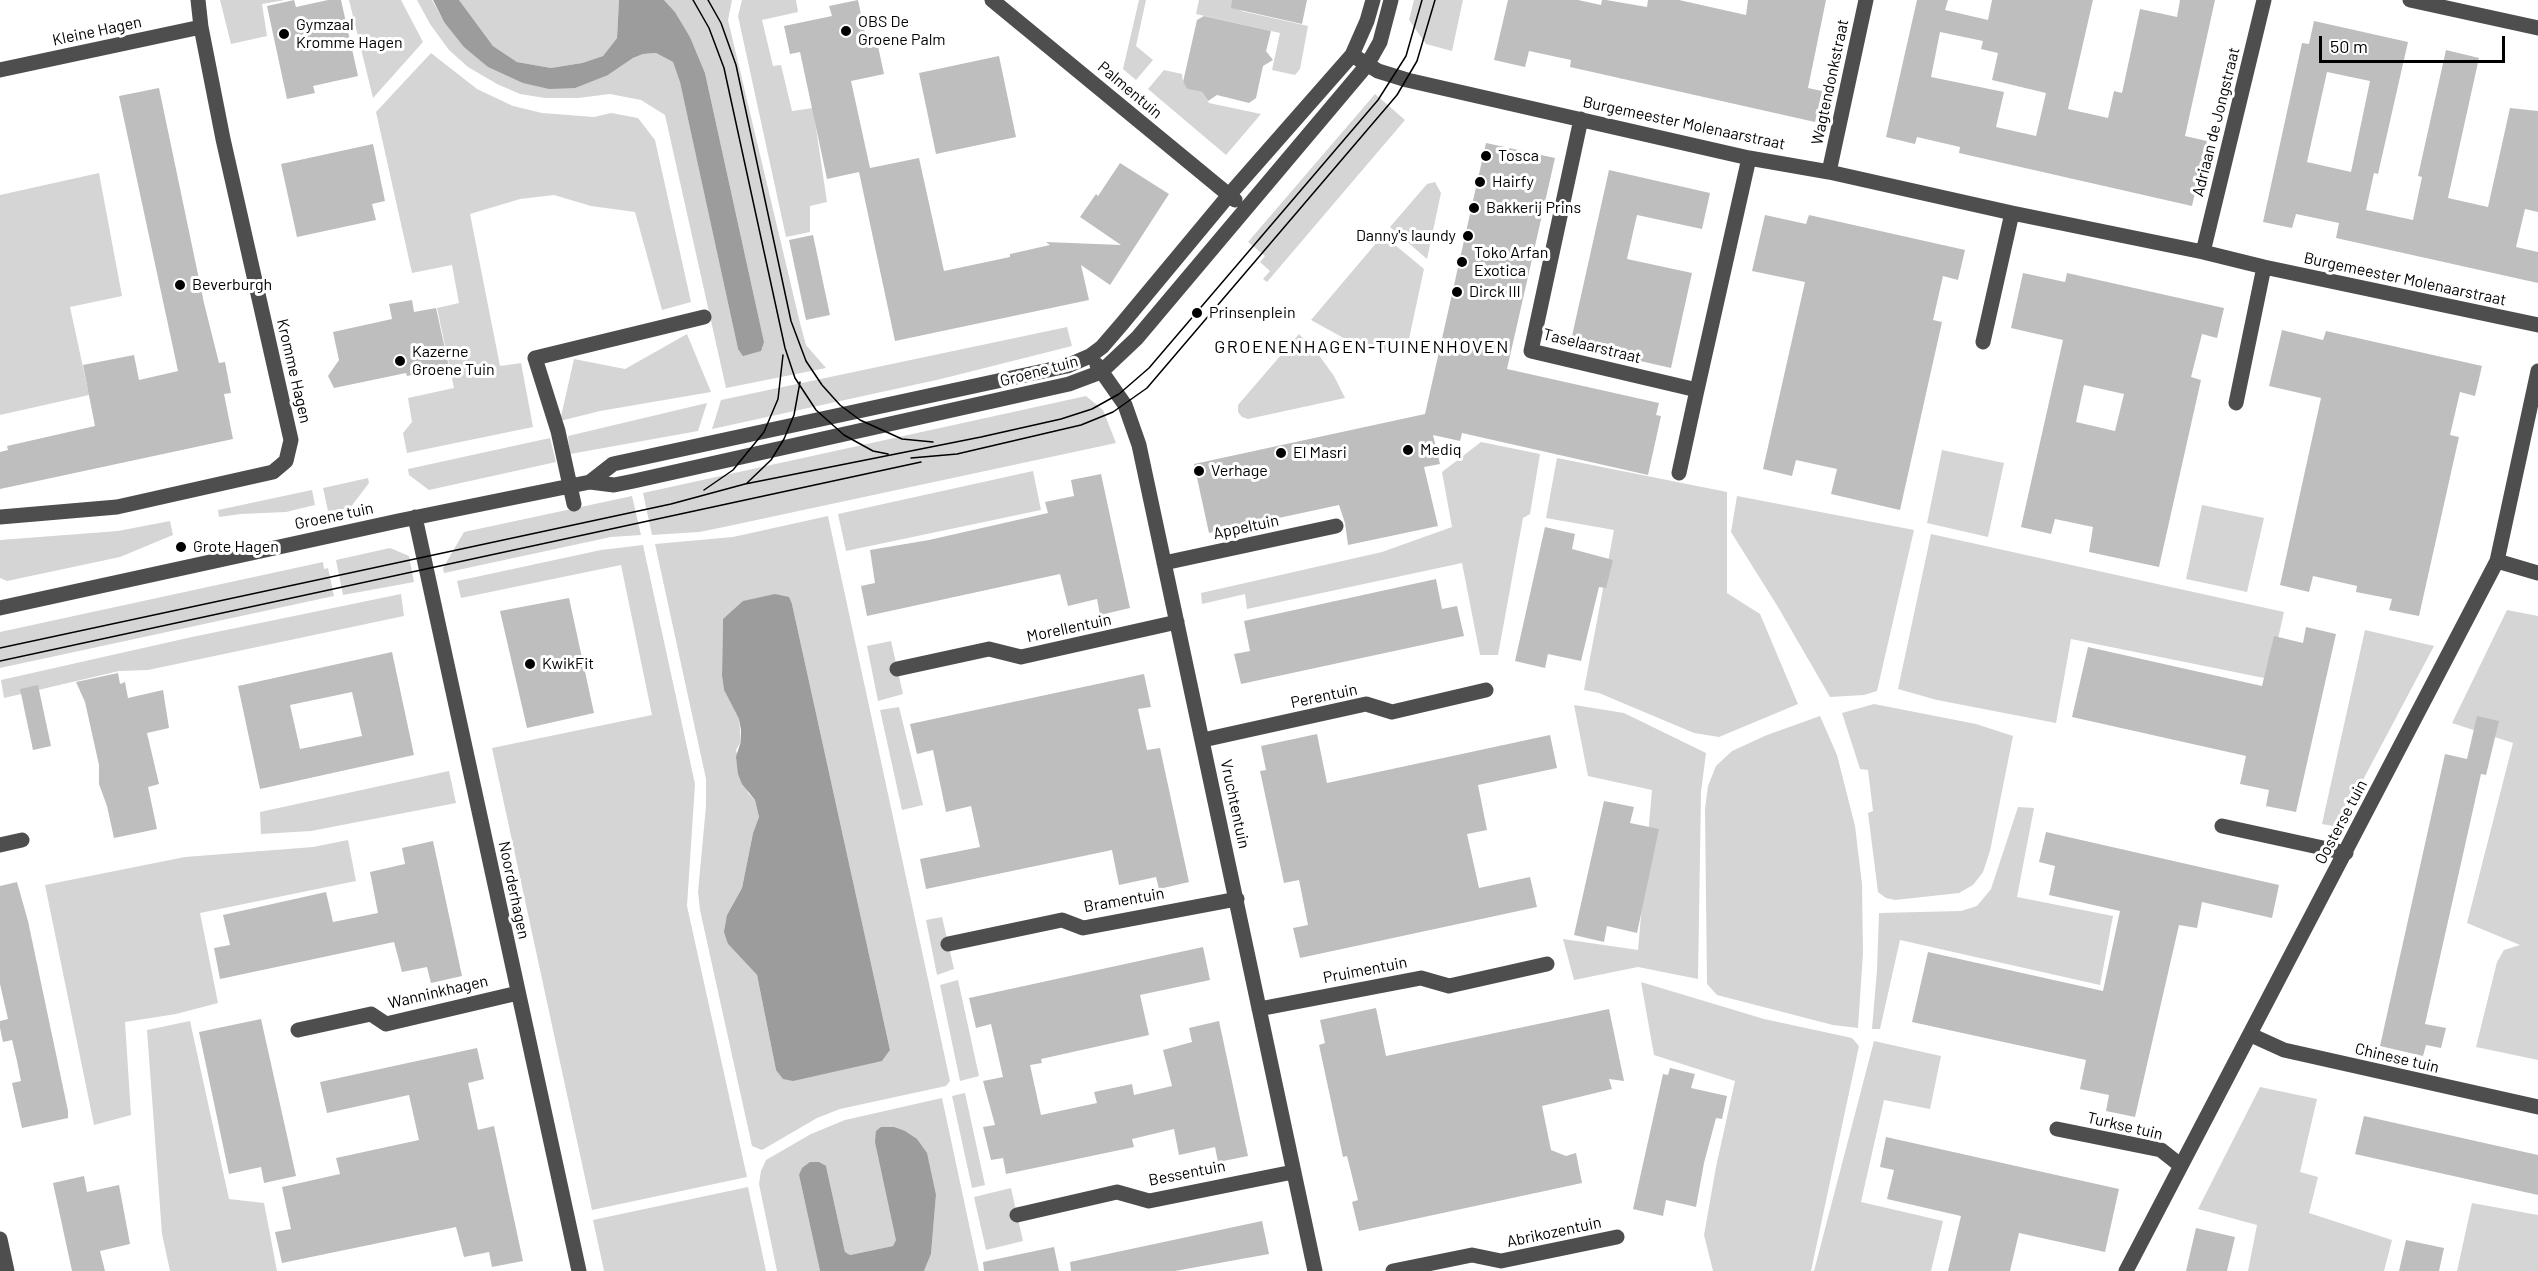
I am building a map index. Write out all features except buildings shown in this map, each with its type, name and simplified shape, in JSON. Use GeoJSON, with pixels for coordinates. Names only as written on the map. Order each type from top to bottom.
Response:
{"type":"FeatureCollection","features":[{"type":"Feature","properties":{"kind":"street","name":"Kromme Hagen"},"geometry":{"type":"LineString","coordinates":[[0,517],[117,507],[273,472],[286,461],[291,440],[223,139],[201,27],[198,0]]}},
{"type":"Feature","properties":{"kind":"street","name":"Palmentuin"},"geometry":{"type":"LineString","coordinates":[[992,0],[1244,209]]}},
{"type":"Feature","properties":{"kind":"street","name":"Groene tuin"},"geometry":{"type":"LineString","coordinates":[[590,482],[614,464],[1066,366],[1090,356],[1108,340],[1229,195],[1352,55],[1367,21],[1373,0]]}},
{"type":"Feature","properties":{"kind":"street","name":"Groene tuin"},"geometry":{"type":"LineString","coordinates":[[0,608],[416,517],[590,482],[614,485],[634,481],[1069,384],[1101,372],[1137,338],[1367,65],[1380,42],[1391,0]]}},
{"type":"Feature","properties":{"kind":"street","name":"Wagtendonkstraat"},"geometry":{"type":"LineString","coordinates":[[1829,172],[1866,0]]}},
{"type":"Feature","properties":{"kind":"street","name":"Adriaan de Jongstraat"},"geometry":{"type":"LineString","coordinates":[[2203,252],[2264,0]]}},
{"type":"Feature","properties":{"kind":"street"},"geometry":{"type":"LineString","coordinates":[[2410,0],[2538,28]]}},
{"type":"Feature","properties":{"kind":"street","name":"Kleine Hagen"},"geometry":{"type":"LineString","coordinates":[[0,70],[201,27]]}},
{"type":"Feature","properties":{"kind":"street","name":"Burgemeester Molenaarstraat"},"geometry":{"type":"LineString","coordinates":[[1352,55],[1367,65],[1401,78],[1749,158],[1829,172],[2538,325]]}},
{"type":"Feature","properties":{"kind":"street","name":"Taselaarstraat"},"geometry":{"type":"LineString","coordinates":[[1581,119],[1531,351],[1697,390]]}},
{"type":"Feature","properties":{"kind":"street"},"geometry":{"type":"LineString","coordinates":[[1678,472],[1749,158]]}},
{"type":"Feature","properties":{"kind":"street"},"geometry":{"type":"LineString","coordinates":[[1983,342],[2012,213]]}},
{"type":"Feature","properties":{"kind":"street"},"geometry":{"type":"LineString","coordinates":[[2236,403],[2264,267]]}},
{"type":"Feature","properties":{"kind":"street"},"geometry":{"type":"LineString","coordinates":[[574,504],[558,431],[535,358],[704,317]]}},
{"type":"Feature","properties":{"kind":"street","name":"Vruchtentuin"},"geometry":{"type":"LineString","coordinates":[[1090,356],[1119,394],[1139,445],[1315,1271]]}},
{"type":"Feature","properties":{"kind":"street","name":"Oosterse tuin"},"geometry":{"type":"LineString","coordinates":[[2126,1271],[2497,561],[2538,371]]}},
{"type":"Feature","properties":{"kind":"street","name":"Noorderhagen"},"geometry":{"type":"LineString","coordinates":[[416,517],[579,1271]]}},
{"type":"Feature","properties":{"kind":"street","name":"Appeltuin"},"geometry":{"type":"LineString","coordinates":[[1164,563],[1336,526]]}},
{"type":"Feature","properties":{"kind":"street"},"geometry":{"type":"LineString","coordinates":[[2497,561],[2538,573]]}},
{"type":"Feature","properties":{"kind":"street","name":"Morellentuin"},"geometry":{"type":"LineString","coordinates":[[897,669],[988,649],[1021,657],[1177,622]]}},
{"type":"Feature","properties":{"kind":"street","name":"Perentuin"},"geometry":{"type":"LineString","coordinates":[[1203,740],[1366,704],[1392,712],[1486,690]]}},
{"type":"Feature","properties":{"kind":"street"},"geometry":{"type":"LineString","coordinates":[[2222,826],[2346,853]]}},
{"type":"Feature","properties":{"kind":"street"},"geometry":{"type":"LineString","coordinates":[[0,845],[22,840]]}},
{"type":"Feature","properties":{"kind":"street","name":"Bramentuin"},"geometry":{"type":"LineString","coordinates":[[948,944],[1062,920],[1083,927],[1237,899]]}},
{"type":"Feature","properties":{"kind":"street","name":"Pruimentuin"},"geometry":{"type":"LineString","coordinates":[[1259,1009],[1420,978],[1449,986],[1547,964]]}},
{"type":"Feature","properties":{"kind":"street","name":"Wanninkhagen"},"geometry":{"type":"LineString","coordinates":[[298,1030],[371,1014],[386,1023],[518,993]]}},
{"type":"Feature","properties":{"kind":"street","name":"Chinese tuin"},"geometry":{"type":"LineString","coordinates":[[2251,1035],[2284,1050],[2538,1107]]}},
{"type":"Feature","properties":{"kind":"street","name":"Turkse tuin"},"geometry":{"type":"LineString","coordinates":[[2057,1129],[2161,1150],[2180,1165]]}},
{"type":"Feature","properties":{"kind":"street","name":"Bessentuin"},"geometry":{"type":"LineString","coordinates":[[1017,1215],[1117,1192],[1149,1201],[1293,1172]]}},
{"type":"Feature","properties":{"kind":"street","name":"Abrikozentuin"},"geometry":{"type":"LineString","coordinates":[[1393,1271],[1472,1255],[1501,1261],[1617,1238]]}},
{"type":"Feature","properties":{"kind":"street"},"geometry":{"type":"LineString","coordinates":[[0,1239],[7,1271]]}},
{"type":"Feature","properties":{"kind":"shaded area"},"geometry":{"type":"Polygon","coordinates":[[[220,0],[285,0],[262,4],[267,36],[231,44],[220,0]]]}},
{"type":"Feature","properties":{"kind":"shaded area"},"geometry":{"type":"Polygon","coordinates":[[[349,0],[401,0],[423,42],[373,98],[349,0]]]}},
{"type":"Feature","properties":{"kind":"shaded area"},"geometry":{"type":"Polygon","coordinates":[[[417,0],[432,0],[444,22],[488,67],[608,75],[643,54],[656,53],[673,62],[680,81],[738,349],[764,342],[705,73],[690,37],[675,12],[664,0],[732,0],[728,20],[800,323],[806,345],[826,368],[726,388],[665,115],[641,100],[610,94],[578,98],[545,98],[520,94],[497,84],[468,67],[449,50],[430,24],[417,0]]]}},
{"type":"Feature","properties":{"kind":"shaded area"},"geometry":{"type":"Polygon","coordinates":[[[433,0],[459,0],[493,46],[517,62],[551,68],[582,63],[603,56],[617,38],[619,0],[664,0],[675,12],[690,37],[705,73],[764,342],[761,351],[743,356],[738,349],[680,82],[673,62],[656,53],[643,54],[608,75],[575,88],[549,89],[523,83],[488,67],[464,47],[444,22],[433,0]]]}},
{"type":"Feature","properties":{"kind":"shaded area"},"geometry":{"type":"Polygon","coordinates":[[[459,0],[619,0],[617,38],[603,56],[582,63],[551,68],[517,62],[493,46],[459,0]]]}},
{"type":"Feature","properties":{"kind":"shaded area"},"geometry":{"type":"Polygon","coordinates":[[[742,0],[796,0],[798,12],[762,20],[773,66],[781,65],[792,111],[813,108],[827,202],[810,206],[810,232],[786,237],[738,16],[742,0]]]}},
{"type":"Feature","properties":{"kind":"shaded area"},"geometry":{"type":"Polygon","coordinates":[[[1139,0],[1146,0],[1136,46],[1153,60],[1136,80],[1123,69],[1139,0]]]}},
{"type":"Feature","properties":{"kind":"shaded area"},"geometry":{"type":"Polygon","coordinates":[[[1199,0],[1243,0],[1241,11],[1308,26],[1300,69],[1295,75],[1272,70],[1280,33],[1196,14],[1199,0]]]}},
{"type":"Feature","properties":{"kind":"shaded area"},"geometry":{"type":"Polygon","coordinates":[[[1414,0],[1463,0],[1452,51],[1426,44],[1409,20],[1414,0]]]}},
{"type":"Feature","properties":{"kind":"shaded area"},"geometry":{"type":"Polygon","coordinates":[[[431,53],[477,89],[513,106],[542,113],[594,117],[611,113],[638,118],[655,140],[691,302],[662,310],[635,212],[591,206],[554,195],[520,199],[470,214],[500,366],[521,363],[533,427],[407,453],[403,433],[412,422],[408,398],[454,388],[437,308],[459,303],[452,265],[412,273],[376,112],[431,53]]]}},
{"type":"Feature","properties":{"kind":"shaded area"},"geometry":{"type":"Polygon","coordinates":[[[1164,70],[1182,74],[1187,89],[1202,92],[1209,103],[1261,114],[1226,155],[1148,89],[1164,70]]]}},
{"type":"Feature","properties":{"kind":"shaded area"},"geometry":{"type":"Polygon","coordinates":[[[1375,94],[1405,120],[1267,282],[1263,279],[1270,271],[1260,262],[1265,256],[1248,242],[1375,94]]]}},
{"type":"Feature","properties":{"kind":"shaded area"},"geometry":{"type":"Polygon","coordinates":[[[99,173],[122,296],[70,307],[89,395],[0,415],[0,195],[99,173]]]}},
{"type":"Feature","properties":{"kind":"shaded area"},"geometry":{"type":"Polygon","coordinates":[[[1435,182],[1441,193],[1427,259],[1390,227],[1427,184],[1435,182]]]}},
{"type":"Feature","properties":{"kind":"shaded area"},"geometry":{"type":"Polygon","coordinates":[[[1383,235],[1424,269],[1406,353],[1376,349],[1349,341],[1311,320],[1383,235]]]}},
{"type":"Feature","properties":{"kind":"shaded area"},"geometry":{"type":"Polygon","coordinates":[[[1067,327],[1072,346],[941,379],[712,429],[721,400],[1067,327]]]}},
{"type":"Feature","properties":{"kind":"shaded area"},"geometry":{"type":"Polygon","coordinates":[[[687,334],[711,392],[600,411],[560,421],[574,359],[625,369],[687,334]]]}},
{"type":"Feature","properties":{"kind":"shaded area"},"geometry":{"type":"Polygon","coordinates":[[[1299,334],[1334,376],[1345,398],[1248,419],[1242,417],[1238,412],[1238,405],[1299,334]]]}},
{"type":"Feature","properties":{"kind":"shaded area"},"geometry":{"type":"Polygon","coordinates":[[[1086,396],[1103,410],[1116,443],[699,532],[652,535],[643,493],[1086,396]]]}},
{"type":"Feature","properties":{"kind":"shaded area"},"geometry":{"type":"Polygon","coordinates":[[[707,403],[698,431],[570,454],[568,436],[707,403]]]}},
{"type":"Feature","properties":{"kind":"shaded area"},"geometry":{"type":"Polygon","coordinates":[[[550,438],[556,462],[429,490],[409,475],[408,469],[550,438]]]}},
{"type":"Feature","properties":{"kind":"shaded area"},"geometry":{"type":"Polygon","coordinates":[[[1481,442],[1540,454],[1530,514],[1523,518],[1498,655],[1480,655],[1462,563],[1247,609],[1245,594],[1202,604],[1201,593],[1382,552],[1452,527],[1442,472],[1481,442]]]}},
{"type":"Feature","properties":{"kind":"shaded area"},"geometry":{"type":"Polygon","coordinates":[[[1942,450],[2004,463],[1988,537],[1927,523],[1942,450]]]}},
{"type":"Feature","properties":{"kind":"shaded area"},"geometry":{"type":"Polygon","coordinates":[[[1557,458],[1727,492],[1727,593],[1760,614],[1798,704],[1719,737],[1694,733],[1599,693],[1584,690],[1614,530],[1546,518],[1557,458]]]}},
{"type":"Feature","properties":{"kind":"shaded area"},"geometry":{"type":"Polygon","coordinates":[[[1033,471],[1041,510],[846,551],[838,514],[1033,471]]]}},
{"type":"Feature","properties":{"kind":"shaded area"},"geometry":{"type":"Polygon","coordinates":[[[368,478],[369,483],[350,508],[328,511],[323,488],[368,478]]]}},
{"type":"Feature","properties":{"kind":"shaded area"},"geometry":{"type":"Polygon","coordinates":[[[312,490],[315,505],[286,512],[219,517],[218,510],[312,490]]]}},
{"type":"Feature","properties":{"kind":"shaded area"},"geometry":{"type":"Polygon","coordinates":[[[632,496],[641,535],[611,537],[444,573],[443,568],[464,532],[632,496]]]}},
{"type":"Feature","properties":{"kind":"shaded area"},"geometry":{"type":"Polygon","coordinates":[[[1737,496],[1914,530],[1877,691],[1864,695],[1830,697],[1731,532],[1737,496]]]}},
{"type":"Feature","properties":{"kind":"shaded area"},"geometry":{"type":"Polygon","coordinates":[[[2202,505],[2264,518],[2247,592],[2186,579],[2202,505]]]}},
{"type":"Feature","properties":{"kind":"shaded area"},"geometry":{"type":"Polygon","coordinates":[[[828,516],[950,1081],[946,1086],[840,1109],[817,1118],[762,1150],[752,1146],[700,910],[698,892],[706,806],[706,779],[655,544],[733,537],[828,516]],[[775,594],[723,619],[722,677],[724,690],[739,719],[741,741],[736,750],[748,793],[755,800],[759,817],[753,833],[742,888],[727,915],[728,944],[757,975],[776,1070],[882,1061],[890,1050],[792,604],[775,594]]]}},
{"type":"Feature","properties":{"kind":"shaded area"},"geometry":{"type":"Polygon","coordinates":[[[170,521],[173,535],[120,557],[7,581],[0,578],[0,540],[118,531],[170,521]]]}},
{"type":"Feature","properties":{"kind":"shaded area"},"geometry":{"type":"Polygon","coordinates":[[[1931,534],[2284,612],[2269,679],[2071,639],[2056,723],[1937,700],[1898,689],[1931,534]]]}},
{"type":"Feature","properties":{"kind":"shaded area"},"geometry":{"type":"Polygon","coordinates":[[[643,545],[695,784],[687,906],[747,1177],[592,1210],[492,748],[652,715],[621,565],[461,598],[457,581],[601,550],[643,545]]]}},
{"type":"Feature","properties":{"kind":"shaded area"},"geometry":{"type":"Polygon","coordinates":[[[390,548],[409,556],[414,582],[343,595],[336,560],[390,548]]]}},
{"type":"Feature","properties":{"kind":"shaded area"},"geometry":{"type":"Polygon","coordinates":[[[323,562],[324,569],[328,568],[334,596],[0,668],[0,632],[323,562]]]}},
{"type":"Feature","properties":{"kind":"shaded area"},"geometry":{"type":"Polygon","coordinates":[[[401,594],[404,616],[148,670],[119,671],[4,698],[1,680],[192,637],[401,594]]]}},
{"type":"Feature","properties":{"kind":"shaded area"},"geometry":{"type":"Polygon","coordinates":[[[775,594],[789,597],[792,604],[890,1050],[882,1061],[793,1081],[783,1079],[776,1070],[757,975],[728,944],[724,932],[727,915],[742,888],[753,833],[759,817],[755,800],[742,784],[738,774],[736,757],[741,741],[741,730],[739,719],[724,690],[722,676],[723,619],[743,601],[775,594]]]}},
{"type":"Feature","properties":{"kind":"shaded area"},"geometry":{"type":"Polygon","coordinates":[[[2507,610],[2538,616],[2538,1060],[2476,1047],[2497,962],[2504,950],[2520,945],[2467,923],[2513,743],[2452,723],[2507,610]]]}},
{"type":"Feature","properties":{"kind":"shaded area"},"geometry":{"type":"Polygon","coordinates":[[[2365,630],[2434,646],[2338,827],[2322,824],[2365,630]]]}},
{"type":"Feature","properties":{"kind":"shaded area"},"geometry":{"type":"Polygon","coordinates":[[[891,641],[903,694],[878,701],[867,646],[891,641]]]}},
{"type":"Feature","properties":{"kind":"shaded area"},"geometry":{"type":"Polygon","coordinates":[[[1874,704],[1976,724],[2013,736],[1990,851],[1983,872],[1973,885],[1959,893],[1895,900],[1886,898],[1878,892],[1868,813],[1873,811],[1868,770],[1860,769],[1842,713],[1874,704]]]}},
{"type":"Feature","properties":{"kind":"shaded area"},"geometry":{"type":"Polygon","coordinates":[[[1574,705],[1624,713],[1706,753],[1701,792],[1698,979],[1638,967],[1574,980],[1563,939],[1638,950],[1652,790],[1588,776],[1574,705]]]}},
{"type":"Feature","properties":{"kind":"shaded area"},"geometry":{"type":"Polygon","coordinates":[[[899,707],[923,805],[902,810],[880,710],[899,707]]]}},
{"type":"Feature","properties":{"kind":"shaded area"},"geometry":{"type":"Polygon","coordinates":[[[1820,716],[1837,755],[1855,826],[1862,884],[1863,953],[1858,1028],[1833,1025],[1717,995],[1707,984],[1705,809],[1708,786],[1716,766],[1732,751],[1767,735],[1820,716]]]}},
{"type":"Feature","properties":{"kind":"shaded area"},"geometry":{"type":"Polygon","coordinates":[[[449,771],[456,803],[311,831],[261,834],[260,812],[449,771]]]}},
{"type":"Feature","properties":{"kind":"shaded area"},"geometry":{"type":"Polygon","coordinates":[[[2018,807],[2034,808],[2017,897],[2113,916],[2100,985],[1900,940],[1880,1029],[1872,1029],[1879,913],[1961,911],[1977,906],[1991,889],[2018,807]]]}},
{"type":"Feature","properties":{"kind":"shaded area"},"geometry":{"type":"Polygon","coordinates":[[[348,840],[356,881],[200,913],[218,1003],[176,1014],[125,1022],[131,1115],[94,1125],[45,885],[185,857],[313,847],[348,840]]]}},
{"type":"Feature","properties":{"kind":"shaded area"},"geometry":{"type":"Polygon","coordinates":[[[942,917],[954,969],[937,975],[926,920],[942,917]]]}},
{"type":"Feature","properties":{"kind":"shaded area"},"geometry":{"type":"Polygon","coordinates":[[[958,980],[979,1076],[960,1081],[940,985],[958,980]]]}},
{"type":"Feature","properties":{"kind":"shaded area"},"geometry":{"type":"Polygon","coordinates":[[[1641,982],[1764,1019],[1852,1038],[1859,1046],[1811,1271],[1713,1271],[1704,1235],[1735,1081],[1654,1055],[1641,982]]]}},
{"type":"Feature","properties":{"kind":"shaded area"},"geometry":{"type":"Polygon","coordinates":[[[190,1021],[229,1199],[264,1203],[277,1271],[170,1271],[162,1234],[147,1030],[190,1021]]]}},
{"type":"Feature","properties":{"kind":"shaded area"},"geometry":{"type":"Polygon","coordinates":[[[1874,1041],[1941,1056],[1930,1109],[1884,1100],[1861,1202],[1943,1221],[1931,1271],[1814,1271],[1874,1041]]]}},
{"type":"Feature","properties":{"kind":"shaded area"},"geometry":{"type":"Polygon","coordinates":[[[2260,1087],[2317,1099],[2300,1172],[2318,1177],[2309,1213],[2392,1240],[2384,1271],[2248,1271],[2257,1225],[2198,1209],[2260,1087]]]}},
{"type":"Feature","properties":{"kind":"shaded area"},"geometry":{"type":"Polygon","coordinates":[[[965,1093],[985,1185],[972,1188],[952,1096],[965,1093]]]}},
{"type":"Feature","properties":{"kind":"shaded area"},"geometry":{"type":"Polygon","coordinates":[[[942,1098],[979,1271],[924,1271],[931,1254],[936,1195],[893,1246],[850,1255],[845,1252],[826,1166],[799,1175],[820,1271],[777,1271],[759,1184],[766,1160],[811,1134],[845,1120],[942,1098]]]}},
{"type":"Feature","properties":{"kind":"shaded area"},"geometry":{"type":"Polygon","coordinates":[[[881,1127],[894,1127],[905,1131],[917,1139],[927,1153],[936,1195],[931,1254],[924,1271],[820,1271],[799,1175],[802,1168],[810,1162],[819,1162],[826,1166],[845,1252],[850,1255],[893,1246],[896,1240],[875,1142],[876,1131],[881,1127]]]}},
{"type":"Feature","properties":{"kind":"shaded area"},"geometry":{"type":"Polygon","coordinates":[[[748,1187],[766,1271],[604,1271],[593,1220],[748,1187]]]}},
{"type":"Feature","properties":{"kind":"shaded area"},"geometry":{"type":"Polygon","coordinates":[[[1011,1188],[1023,1241],[986,1250],[974,1197],[1011,1188]]]}},
{"type":"Feature","properties":{"kind":"shaded area"},"geometry":{"type":"Polygon","coordinates":[[[2472,1203],[2538,1215],[2538,1271],[2457,1271],[2472,1203]]]}},
{"type":"Feature","properties":{"kind":"tram line"},"geometry":{"type":"LineString","coordinates":[[693,0],[709,28],[724,68],[785,348],[795,378],[816,410],[844,435],[873,451],[888,454]]}},
{"type":"Feature","properties":{"kind":"tram line"},"geometry":{"type":"LineString","coordinates":[[708,0],[721,23],[736,65],[791,321],[806,361],[822,385],[840,405],[860,420],[902,439],[933,442]]}},
{"type":"Feature","properties":{"kind":"tram line"},"geometry":{"type":"LineString","coordinates":[[0,648],[671,504],[745,484],[981,437],[1061,419],[1092,409],[1119,394],[1149,368],[1378,100],[1406,56],[1422,0]]}},
{"type":"Feature","properties":{"kind":"tram line"},"geometry":{"type":"LineString","coordinates":[[911,458],[957,454],[1081,425],[1113,412],[1147,388],[1397,95],[1417,61],[1435,0]]}},
{"type":"Feature","properties":{"kind":"tram line"},"geometry":{"type":"LineString","coordinates":[[704,490],[733,470],[764,432],[778,399],[783,355]]}},
{"type":"Feature","properties":{"kind":"tram line"},"geometry":{"type":"LineString","coordinates":[[747,483],[771,460],[784,439],[794,415],[800,382]]}},
{"type":"Feature","properties":{"kind":"tram line"},"geometry":{"type":"LineString","coordinates":[[0,661],[921,462]]}},
{"type":"Feature","properties":{"kind":"place","name":"OBS De Groene Palm"},"geometry":{"type":"Point","coordinates":[846,31]}},
{"type":"Feature","properties":{"kind":"place","name":"Gymzaal Kromme Hagen"},"geometry":{"type":"Point","coordinates":[284,34]}},
{"type":"Feature","properties":{"kind":"place","name":"Tosca"},"geometry":{"type":"Point","coordinates":[1486,156]}},
{"type":"Feature","properties":{"kind":"place","name":"Hairfy"},"geometry":{"type":"Point","coordinates":[1480,182]}},
{"type":"Feature","properties":{"kind":"place","name":"Bakkerij Prins"},"geometry":{"type":"Point","coordinates":[1474,208]}},
{"type":"Feature","properties":{"kind":"place","name":"Danny's laundy"},"geometry":{"type":"Point","coordinates":[1468,236]}},
{"type":"Feature","properties":{"kind":"place","name":"Toko Arfan Exotica"},"geometry":{"type":"Point","coordinates":[1462,262]}},
{"type":"Feature","properties":{"kind":"place","name":"Beverburgh"},"geometry":{"type":"Point","coordinates":[180,285]}},
{"type":"Feature","properties":{"kind":"place","name":"Dirck III"},"geometry":{"type":"Point","coordinates":[1457,292]}},
{"type":"Feature","properties":{"kind":"place","name":"Prinsenplein"},"geometry":{"type":"Point","coordinates":[1197,313]}},
{"type":"Feature","properties":{"kind":"place","name":"Kazerne Groene Tuin"},"geometry":{"type":"Point","coordinates":[400,361]}},
{"type":"Feature","properties":{"kind":"place","name":"Mediq"},"geometry":{"type":"Point","coordinates":[1408,450]}},
{"type":"Feature","properties":{"kind":"place","name":"El Masri"},"geometry":{"type":"Point","coordinates":[1281,453]}},
{"type":"Feature","properties":{"kind":"place","name":"Verhage"},"geometry":{"type":"Point","coordinates":[1199,471]}},
{"type":"Feature","properties":{"kind":"place","name":"Grote Hagen"},"geometry":{"type":"Point","coordinates":[181,547]}},
{"type":"Feature","properties":{"kind":"place","name":"KwikFit"},"geometry":{"type":"Point","coordinates":[530,664]}},
{"type":"Feature","properties":{"kind":"district","name":"GROENENHAGEN-TUINENHOVEN"},"geometry":{"type":"Point","coordinates":[1362,347]}}]}
